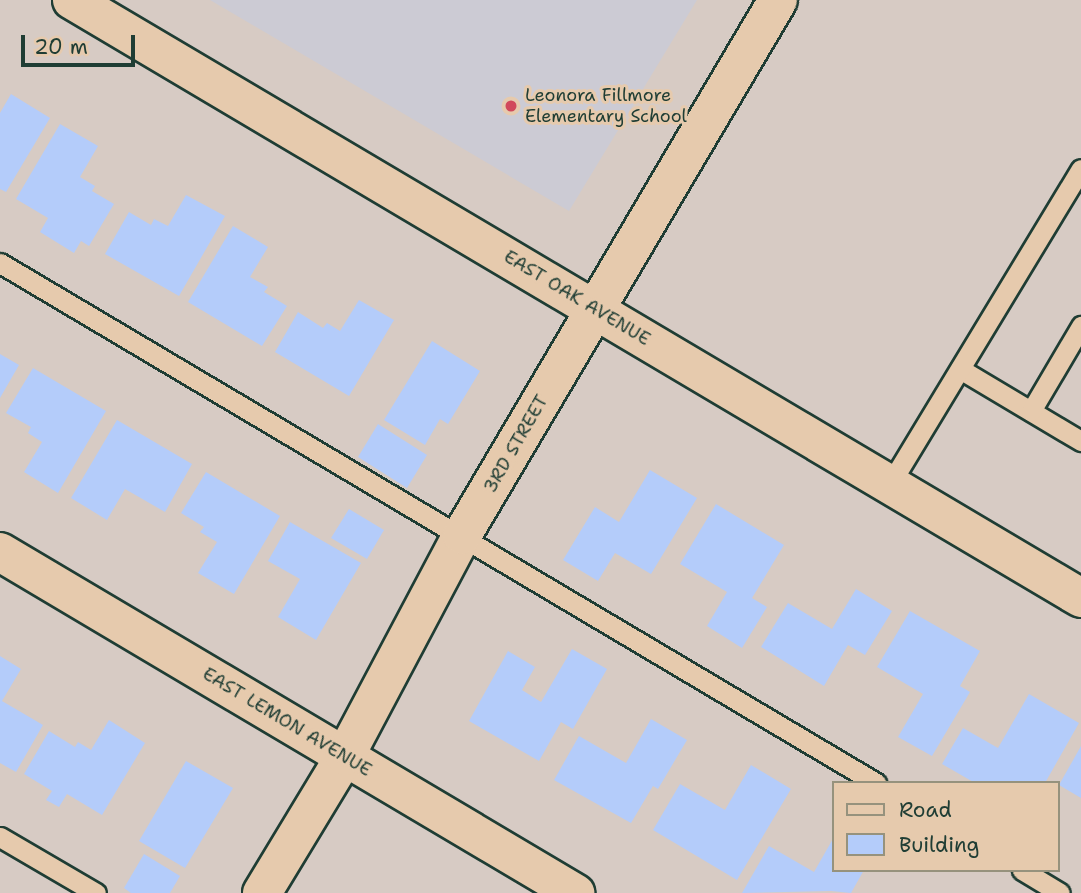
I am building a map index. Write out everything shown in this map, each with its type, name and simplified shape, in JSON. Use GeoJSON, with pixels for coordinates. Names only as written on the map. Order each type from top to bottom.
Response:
{"type":"FeatureCollection","features":[{"type":"Feature","properties":{"kind":"street","name":"EAST OAK AVENUE"},"geometry":{"type":"LineString","coordinates":[[72,0],[596,308],[1081,598]]}},
{"type":"Feature","properties":{"kind":"street","name":"3RD STREET"},"geometry":{"type":"LineString","coordinates":[[262,893],[345,756],[462,535],[778,0]]}},
{"type":"Feature","properties":{"kind":"street","name":"EAST LEMON AVENUE"},"geometry":{"type":"LineString","coordinates":[[0,552],[575,893]]}},
{"type":"Feature","properties":{"kind":"lane"},"geometry":{"type":"LineString","coordinates":[[890,484],[1081,169]]}},
{"type":"Feature","properties":{"kind":"lane"},"geometry":{"type":"LineString","coordinates":[[0,263],[873,781]]}},
{"type":"Feature","properties":{"kind":"lane"},"geometry":{"type":"LineString","coordinates":[[1031,411],[1081,326]]}},
{"type":"Feature","properties":{"kind":"lane"},"geometry":{"type":"LineString","coordinates":[[960,369],[1081,441]]}},
{"type":"Feature","properties":{"kind":"lane"},"geometry":{"type":"LineString","coordinates":[[0,837],[96,893]]}},
{"type":"Feature","properties":{"kind":"lane"},"geometry":{"type":"LineString","coordinates":[[1025,872],[1060,893]]}},
{"type":"Feature","properties":{"kind":"shaded area","name":"Leonora Fillmore Elementary School"},"geometry":{"type":"Polygon","coordinates":[[[210,0],[697,0],[569,211],[210,0]]]}},
{"type":"Feature","properties":{"kind":"building"},"geometry":{"type":"Polygon","coordinates":[[[11,94],[50,118],[6,192],[0,189],[0,113],[11,94]]]}},
{"type":"Feature","properties":{"kind":"building"},"geometry":{"type":"Polygon","coordinates":[[[60,124],[98,146],[80,177],[95,186],[92,191],[114,204],[89,246],[81,241],[74,253],[40,232],[48,218],[16,199],[60,124]]]}},
{"type":"Feature","properties":{"kind":"building"},"geometry":{"type":"Polygon","coordinates":[[[186,195],[225,216],[179,296],[105,254],[129,212],[151,225],[154,219],[168,226],[186,195]]]}},
{"type":"Feature","properties":{"kind":"building"},"geometry":{"type":"Polygon","coordinates":[[[233,226],[268,247],[250,277],[268,287],[264,292],[287,306],[262,346],[188,302],[233,226]]]}},
{"type":"Feature","properties":{"kind":"building"},"geometry":{"type":"Polygon","coordinates":[[[359,300],[394,320],[349,396],[275,352],[298,312],[323,328],[327,323],[340,331],[359,300]]]}},
{"type":"Feature","properties":{"kind":"building"},"geometry":{"type":"Polygon","coordinates":[[[432,341],[480,371],[448,424],[440,419],[425,445],[384,420],[432,341]]]}},
{"type":"Feature","properties":{"kind":"building"},"geometry":{"type":"Polygon","coordinates":[[[0,354],[19,365],[0,398],[0,354]]]}},
{"type":"Feature","properties":{"kind":"building"},"geometry":{"type":"Polygon","coordinates":[[[33,368],[106,411],[58,493],[24,472],[42,442],[28,433],[31,427],[6,413],[33,368]]]}},
{"type":"Feature","properties":{"kind":"building"},"geometry":{"type":"Polygon","coordinates":[[[117,420],[192,464],[165,512],[125,489],[107,520],[71,498],[117,420]]]}},
{"type":"Feature","properties":{"kind":"building"},"geometry":{"type":"Polygon","coordinates":[[[378,424],[427,455],[407,488],[358,457],[378,424]]]}},
{"type":"Feature","properties":{"kind":"building"},"geometry":{"type":"Polygon","coordinates":[[[650,470],[697,498],[651,574],[615,553],[598,581],[563,560],[595,507],[619,522],[650,470]]]}},
{"type":"Feature","properties":{"kind":"building"},"geometry":{"type":"Polygon","coordinates":[[[206,472],[280,516],[234,594],[198,573],[217,542],[200,532],[204,527],[181,513],[206,472]]]}},
{"type":"Feature","properties":{"kind":"building"},"geometry":{"type":"Polygon","coordinates":[[[716,504],[784,545],[752,598],[767,607],[742,648],[707,626],[727,592],[680,564],[716,504]]]}},
{"type":"Feature","properties":{"kind":"building"},"geometry":{"type":"Polygon","coordinates":[[[349,509],[384,530],[367,559],[331,538],[349,509]]]}},
{"type":"Feature","properties":{"kind":"building"},"geometry":{"type":"Polygon","coordinates":[[[290,522],[361,563],[316,640],[278,617],[300,579],[268,561],[290,522]]]}},
{"type":"Feature","properties":{"kind":"building"},"geometry":{"type":"Polygon","coordinates":[[[856,589],[892,611],[865,655],[848,645],[824,686],[761,647],[788,603],[832,629],[856,589]]]}},
{"type":"Feature","properties":{"kind":"building"},"geometry":{"type":"Polygon","coordinates":[[[910,611],[980,651],[960,686],[970,692],[932,756],[898,737],[923,694],[877,667],[910,611]]]}},
{"type":"Feature","properties":{"kind":"building"},"geometry":{"type":"Polygon","coordinates":[[[572,649],[607,669],[573,729],[561,722],[539,761],[469,721],[508,651],[535,667],[522,690],[541,702],[572,649]]]}},
{"type":"Feature","properties":{"kind":"building"},"geometry":{"type":"Polygon","coordinates":[[[0,656],[21,669],[2,701],[43,725],[16,772],[0,763],[0,656]]]}},
{"type":"Feature","properties":{"kind":"building"},"geometry":{"type":"Polygon","coordinates":[[[1029,694],[1079,723],[1046,781],[972,781],[942,764],[963,728],[998,748],[1029,694]]]}},
{"type":"Feature","properties":{"kind":"building"},"geometry":{"type":"Polygon","coordinates":[[[651,719],[687,740],[658,789],[653,786],[631,823],[554,780],[579,736],[626,763],[651,719]]]}},
{"type":"Feature","properties":{"kind":"building"},"geometry":{"type":"Polygon","coordinates":[[[109,720],[145,743],[102,815],[67,794],[59,807],[46,800],[52,791],[24,774],[49,731],[75,747],[78,742],[91,750],[109,720]]]}},
{"type":"Feature","properties":{"kind":"building"},"geometry":{"type":"Polygon","coordinates":[[[1081,746],[1081,798],[1060,783],[1081,746]]]}},
{"type":"Feature","properties":{"kind":"building"},"geometry":{"type":"Polygon","coordinates":[[[186,761],[233,788],[185,868],[139,841],[186,761]]]}},
{"type":"Feature","properties":{"kind":"building"},"geometry":{"type":"Polygon","coordinates":[[[751,765],[791,789],[737,880],[653,830],[680,784],[725,810],[751,765]]]}},
{"type":"Feature","properties":{"kind":"building"},"geometry":{"type":"Polygon","coordinates":[[[832,840],[832,872],[863,872],[851,893],[742,893],[769,846],[814,872],[832,840]]]}},
{"type":"Feature","properties":{"kind":"building"},"geometry":{"type":"Polygon","coordinates":[[[144,854],[180,876],[170,893],[131,893],[124,888],[144,854]]]}},
{"type":"Feature","properties":{"kind":"place","name":"Leonora Fillmore Elementary School"},"geometry":{"type":"Point","coordinates":[511,106]}}]}
